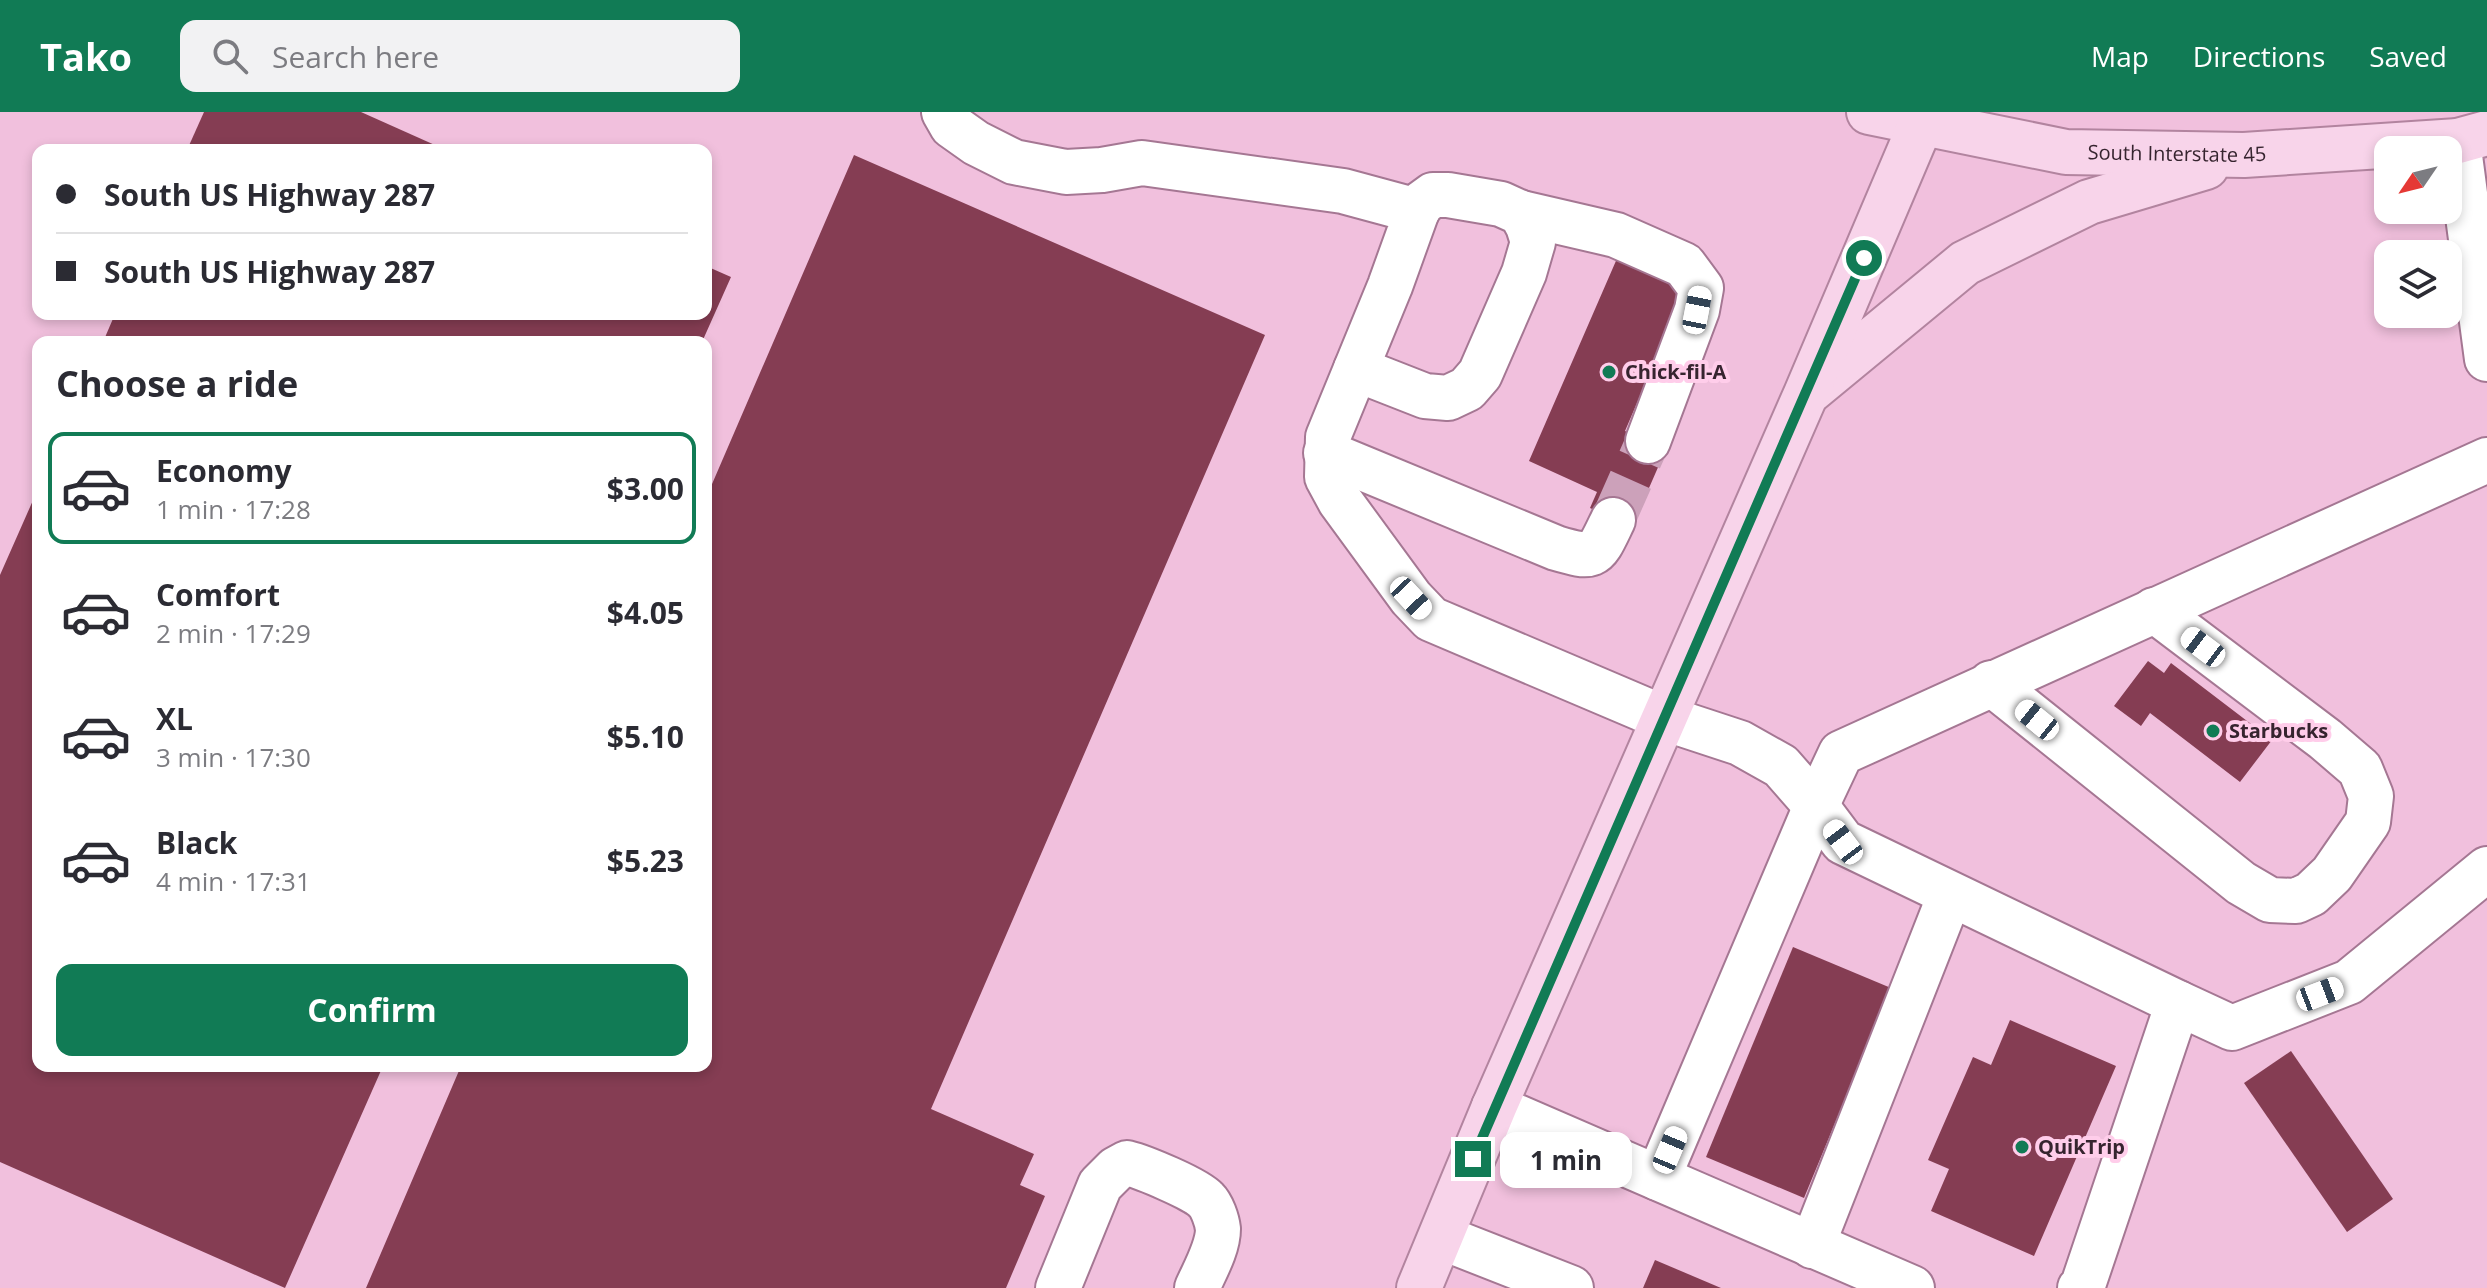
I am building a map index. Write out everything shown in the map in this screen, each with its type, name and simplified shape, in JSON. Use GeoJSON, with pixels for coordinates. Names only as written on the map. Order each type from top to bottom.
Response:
{"type":"FeatureCollection","features":[{"type":"Feature","properties":{"kind":"main road","name":"South Interstate 45"},"geometry":{"type":"LineString","coordinates":[[1869,112],[1924,118],[2066,152],[2244,155],[2472,137]]}},
{"type":"Feature","properties":{"kind":"main road"},"geometry":{"type":"LineString","coordinates":[[1419,1288],[1494,1107],[1924,118]]}},
{"type":"Feature","properties":{"kind":"main road"},"geometry":{"type":"LineString","coordinates":[[1806,394],[1965,263],[2089,202],[2244,155]]}},
{"type":"Feature","properties":{"kind":"lane"},"geometry":{"type":"LineString","coordinates":[[944,112],[952,126],[976,143],[1014,162],[1066,172],[1142,163],[1343,191],[1417,211]]}},
{"type":"Feature","properties":{"kind":"lane"},"geometry":{"type":"LineString","coordinates":[[2472,137],[2487,359]]}},
{"type":"Feature","properties":{"kind":"lane"},"geometry":{"type":"LineString","coordinates":[[1648,441],[1697,310],[1701,288],[1684,265],[1616,235],[1521,213],[1501,204],[1448,195],[1433,195],[1422,203],[1328,437],[1326,453],[1327,477],[1340,501],[1411,598],[1431,619],[1664,718],[1740,743],[1781,766],[1843,842],[2232,1028],[2349,982],[2487,869]]}},
{"type":"Feature","properties":{"kind":"lane"},"geometry":{"type":"LineString","coordinates":[[1356,369],[1425,396],[1448,398],[1467,389],[1480,374],[1524,273],[1533,242],[1521,213]]}},
{"type":"Feature","properties":{"kind":"lane"},"geometry":{"type":"LineString","coordinates":[[1326,453],[1556,548],[1578,554],[1590,555],[1599,549],[1613,520]]}},
{"type":"Feature","properties":{"kind":"lane"},"geometry":{"type":"LineString","coordinates":[[1658,1178],[1841,753],[2487,460]]}},
{"type":"Feature","properties":{"kind":"lane"},"geometry":{"type":"LineString","coordinates":[[1991,683],[2241,883],[2270,900],[2296,901],[2311,894],[2332,874],[2368,822],[2371,796],[2360,769],[2154,610]]}},
{"type":"Feature","properties":{"kind":"lane"},"geometry":{"type":"LineString","coordinates":[[1812,1246],[1950,895]]}},
{"type":"Feature","properties":{"kind":"lane"},"geometry":{"type":"LineString","coordinates":[[2080,1288],[2178,1003]]}},
{"type":"Feature","properties":{"kind":"lane"},"geometry":{"type":"LineString","coordinates":[[1494,1107],[1912,1288]]}},
{"type":"Feature","properties":{"kind":"lane"},"geometry":{"type":"LineString","coordinates":[[1058,1288],[1100,1185],[1127,1163],[1148,1169],[1206,1199],[1215,1215],[1218,1230],[1215,1246],[1197,1288]]}},
{"type":"Feature","properties":{"kind":"lane"},"geometry":{"type":"LineString","coordinates":[[1441,1237],[1571,1288]]}},
{"type":"Feature","properties":{"kind":"building"},"geometry":{"type":"Polygon","coordinates":[[[204,112],[361,112],[433,144],[190,144],[204,112]]]}},
{"type":"Feature","properties":{"kind":"building"},"geometry":{"type":"Polygon","coordinates":[[[854,155],[1265,335],[931,1109],[1034,1154],[1020,1185],[1045,1196],[1006,1288],[366,1288],[458,1072],[712,1072],[712,484],[854,155]]]}},
{"type":"Feature","properties":{"kind":"building","name":"Chick-fil-A"},"geometry":{"type":"Polygon","coordinates":[[[1622,247],[1691,277],[1625,431],[1666,449],[1632,527],[1590,508],[1597,492],[1529,461],[1622,247]]]}},
{"type":"Feature","properties":{"kind":"building"},"geometry":{"type":"Polygon","coordinates":[[[712,269],[731,277],[712,320],[712,269]]]}},
{"type":"Feature","properties":{"kind":"building"},"geometry":{"type":"Polygon","coordinates":[[[112,320],[712,320],[705,336],[106,336],[112,320]]]}},
{"type":"Feature","properties":{"kind":"building"},"geometry":{"type":"Polygon","coordinates":[[[32,503],[32,1072],[380,1072],[285,1288],[0,1162],[0,575],[32,503]]]}},
{"type":"Feature","properties":{"kind":"building"},"geometry":{"type":"Polygon","coordinates":[[[2148,661],[2164,673],[2171,663],[2272,740],[2240,782],[2150,713],[2141,726],[2114,706],[2148,661]]]}},
{"type":"Feature","properties":{"kind":"building"},"geometry":{"type":"Polygon","coordinates":[[[1793,947],[1891,988],[1804,1198],[1706,1157],[1793,947]]]}},
{"type":"Feature","properties":{"kind":"building"},"geometry":{"type":"Polygon","coordinates":[[[2010,1020],[2116,1066],[2034,1256],[1931,1211],[1949,1169],[1928,1160],[1973,1057],[1991,1065],[2010,1020]]]}},
{"type":"Feature","properties":{"kind":"building"},"geometry":{"type":"Polygon","coordinates":[[[2291,1051],[2393,1199],[2347,1232],[2244,1083],[2291,1051]]]}},
{"type":"Feature","properties":{"kind":"building"},"geometry":{"type":"Polygon","coordinates":[[[1655,1260],[1721,1288],[1643,1288],[1655,1260]]]}},
{"type":"Feature","properties":{"kind":"tunnel"},"geometry":{"type":"LineString","coordinates":[[1613,520],[1648,441]]}},
{"type":"Feature","properties":{"kind":"place","name":"Chick-fil-A"},"geometry":{"type":"Point","coordinates":[1609,372]}},
{"type":"Feature","properties":{"kind":"place","name":"Starbucks"},"geometry":{"type":"Point","coordinates":[2213,731]}},
{"type":"Feature","properties":{"kind":"place","name":"QuikTrip"},"geometry":{"type":"Point","coordinates":[2022,1147]}},
{"type":"Feature","properties":{"kind":"route"},"geometry":{"type":"LineString","coordinates":[[1473,1159],[1864,258]]}}]}
